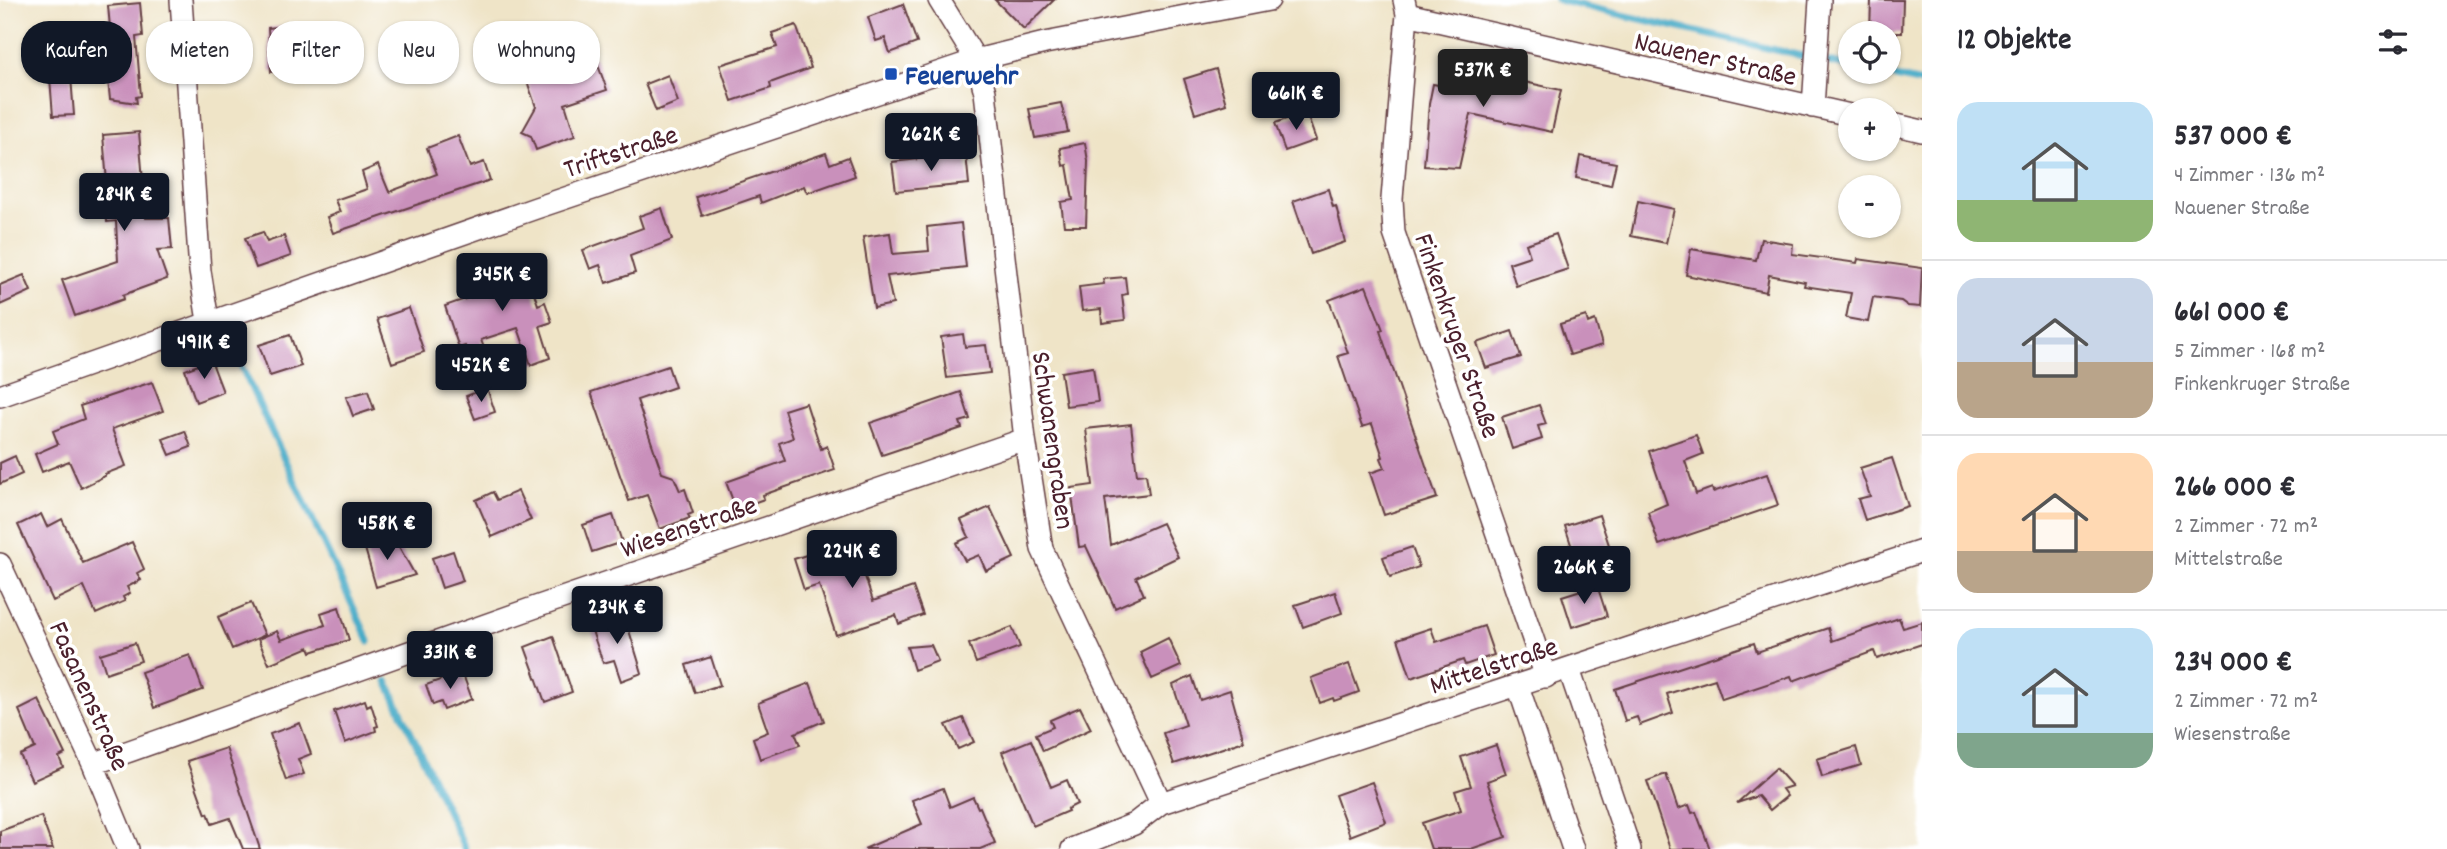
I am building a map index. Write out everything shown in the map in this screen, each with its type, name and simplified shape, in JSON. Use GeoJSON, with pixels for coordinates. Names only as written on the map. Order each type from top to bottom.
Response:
{"type":"FeatureCollection","features":[{"type":"Feature","properties":{"kind":"street"},"geometry":{"type":"LineString","coordinates":[[181,0],[200,271],[208,321]]}},
{"type":"Feature","properties":{"kind":"street","name":"Schwanengraben"},"geometry":{"type":"LineString","coordinates":[[939,0],[976,60],[985,92],[1025,439],[1042,549],[1161,803]]}},
{"type":"Feature","properties":{"kind":"street","name":"Triftstraße"},"geometry":{"type":"LineString","coordinates":[[0,396],[208,321],[976,60],[1045,43],[1269,0]]}},
{"type":"Feature","properties":{"kind":"street"},"geometry":{"type":"LineString","coordinates":[[1813,107],[1819,0]]}},
{"type":"Feature","properties":{"kind":"street","name":"Nauener Straße"},"geometry":{"type":"LineString","coordinates":[[1405,7],[1838,112]]}},
{"type":"Feature","properties":{"kind":"street","name":"Finkenkruger Straße"},"geometry":{"type":"LineString","coordinates":[[1405,7],[1392,199],[1394,233],[1546,677]]}},
{"type":"Feature","properties":{"kind":"street"},"geometry":{"type":"LineString","coordinates":[[1901,127],[1922,131]]}},
{"type":"Feature","properties":{"kind":"street","name":"Wiesenstraße"},"geometry":{"type":"LineString","coordinates":[[93,764],[1025,439]]}},
{"type":"Feature","properties":{"kind":"street","name":"Mittelstraße"},"geometry":{"type":"LineString","coordinates":[[1072,849],[1134,824],[1161,803],[1922,551]]}},
{"type":"Feature","properties":{"kind":"street","name":"Fasanenstraße"},"geometry":{"type":"LineString","coordinates":[[0,564],[93,764],[125,848]]}},
{"type":"Feature","properties":{"kind":"street"},"geometry":{"type":"LineString","coordinates":[[1569,669],[1630,849]]}},
{"type":"Feature","properties":{"kind":"street"},"geometry":{"type":"LineString","coordinates":[[1518,686],[1573,849]]}},
{"type":"Feature","properties":{"kind":"building"},"geometry":{"type":"Polygon","coordinates":[[[995,0],[1054,0],[1024,29],[995,0]]]}},
{"type":"Feature","properties":{"kind":"building"},"geometry":{"type":"Polygon","coordinates":[[[1871,0],[1903,0],[1902,33],[1901,21],[1870,21],[1871,0]]]}},
{"type":"Feature","properties":{"kind":"building"},"geometry":{"type":"Polygon","coordinates":[[[140,3],[143,36],[136,37],[141,96],[136,97],[137,103],[110,99],[108,84],[132,84],[132,21],[109,21],[108,6],[140,3]]]}},
{"type":"Feature","properties":{"kind":"building"},"geometry":{"type":"Polygon","coordinates":[[[903,4],[917,43],[890,53],[885,38],[876,41],[868,17],[903,4]]]}},
{"type":"Feature","properties":{"kind":"building"},"geometry":{"type":"Polygon","coordinates":[[[796,25],[811,68],[770,83],[771,88],[732,101],[720,65],[777,47],[772,33],[796,25]]]}},
{"type":"Feature","properties":{"kind":"building"},"geometry":{"type":"Polygon","coordinates":[[[1460,61],[1522,75],[1520,81],[1561,90],[1552,132],[1471,114],[1459,168],[1424,166],[1433,84],[1454,88],[1460,61]]]}},
{"type":"Feature","properties":{"kind":"building"},"geometry":{"type":"Polygon","coordinates":[[[1216,69],[1226,104],[1195,114],[1184,79],[1216,69]]]}},
{"type":"Feature","properties":{"kind":"building"},"geometry":{"type":"Polygon","coordinates":[[[600,71],[607,90],[565,104],[575,136],[536,150],[531,136],[522,132],[536,107],[528,84],[600,84],[600,71]]]}},
{"type":"Feature","properties":{"kind":"building"},"geometry":{"type":"Polygon","coordinates":[[[668,75],[678,102],[656,111],[645,84],[668,75]]]}},
{"type":"Feature","properties":{"kind":"building"},"geometry":{"type":"Polygon","coordinates":[[[50,84],[72,84],[74,115],[53,116],[50,84]]]}},
{"type":"Feature","properties":{"kind":"building"},"geometry":{"type":"Polygon","coordinates":[[[1061,103],[1068,132],[1035,138],[1029,109],[1061,103]]]}},
{"type":"Feature","properties":{"kind":"building"},"geometry":{"type":"Polygon","coordinates":[[[1306,112],[1316,140],[1285,151],[1275,123],[1306,112]]]}},
{"type":"Feature","properties":{"kind":"building"},"geometry":{"type":"Polygon","coordinates":[[[139,132],[146,218],[169,218],[172,249],[157,250],[167,279],[123,295],[124,299],[75,316],[62,280],[118,261],[116,221],[107,222],[105,195],[108,194],[103,135],[139,132]]]}},
{"type":"Feature","properties":{"kind":"building"},"geometry":{"type":"Polygon","coordinates":[[[458,136],[470,167],[484,162],[490,180],[333,233],[327,217],[340,212],[335,200],[367,189],[362,172],[378,165],[389,192],[437,174],[427,148],[458,136]]]}},
{"type":"Feature","properties":{"kind":"building"},"geometry":{"type":"Polygon","coordinates":[[[1085,143],[1088,161],[1086,226],[1064,226],[1061,202],[1073,200],[1067,165],[1063,166],[1060,148],[1085,143]]]}},
{"type":"Feature","properties":{"kind":"building"},"geometry":{"type":"Polygon","coordinates":[[[826,153],[830,164],[848,157],[855,176],[807,193],[804,186],[761,203],[759,196],[702,216],[696,197],[826,153]]]}},
{"type":"Feature","properties":{"kind":"building"},"geometry":{"type":"Polygon","coordinates":[[[966,154],[969,184],[896,191],[892,162],[966,154]]]}},
{"type":"Feature","properties":{"kind":"building"},"geometry":{"type":"Polygon","coordinates":[[[1580,156],[1616,163],[1611,185],[1576,178],[1580,156]]]}},
{"type":"Feature","properties":{"kind":"building"},"geometry":{"type":"Polygon","coordinates":[[[1328,189],[1333,207],[1336,206],[1345,242],[1311,254],[1293,201],[1328,189]]]}},
{"type":"Feature","properties":{"kind":"building"},"geometry":{"type":"Polygon","coordinates":[[[1638,201],[1674,209],[1666,243],[1631,236],[1638,201]]]}},
{"type":"Feature","properties":{"kind":"building"},"geometry":{"type":"Polygon","coordinates":[[[662,208],[672,240],[630,256],[635,273],[606,283],[600,265],[590,269],[583,250],[643,228],[639,216],[662,208]]]}},
{"type":"Feature","properties":{"kind":"building"},"geometry":{"type":"Polygon","coordinates":[[[961,223],[966,267],[887,276],[893,304],[874,308],[863,237],[890,233],[893,254],[929,251],[927,227],[961,223]]]}},
{"type":"Feature","properties":{"kind":"building"},"geometry":{"type":"Polygon","coordinates":[[[263,232],[267,242],[284,236],[291,256],[256,268],[245,238],[263,232]]]}},
{"type":"Feature","properties":{"kind":"building"},"geometry":{"type":"Polygon","coordinates":[[[1556,234],[1568,269],[1516,286],[1509,263],[1530,256],[1526,244],[1556,234]]]}},
{"type":"Feature","properties":{"kind":"building"},"geometry":{"type":"Polygon","coordinates":[[[1761,239],[1793,244],[1792,254],[1922,268],[1920,307],[1873,297],[1868,322],[1846,318],[1851,293],[1804,286],[1805,282],[1769,275],[1766,292],[1686,275],[1691,249],[1756,260],[1761,239]]]}},
{"type":"Feature","properties":{"kind":"building"},"geometry":{"type":"Polygon","coordinates":[[[521,254],[538,305],[545,302],[552,322],[540,326],[550,358],[531,365],[518,328],[481,340],[486,353],[469,359],[465,346],[459,348],[445,306],[500,287],[492,264],[521,254]]]}},
{"type":"Feature","properties":{"kind":"building"},"geometry":{"type":"Polygon","coordinates":[[[24,275],[31,291],[0,305],[0,285],[24,275]]]}},
{"type":"Feature","properties":{"kind":"building"},"geometry":{"type":"Polygon","coordinates":[[[1125,277],[1127,294],[1122,295],[1125,320],[1102,323],[1101,309],[1082,311],[1079,287],[1104,284],[1103,279],[1125,277]]]}},
{"type":"Feature","properties":{"kind":"building"},"geometry":{"type":"Polygon","coordinates":[[[1366,286],[1383,330],[1380,331],[1437,498],[1384,515],[1370,473],[1385,468],[1381,458],[1383,457],[1372,424],[1362,427],[1338,356],[1348,353],[1329,300],[1366,286]]]}},
{"type":"Feature","properties":{"kind":"building"},"geometry":{"type":"Polygon","coordinates":[[[409,308],[424,352],[392,363],[377,319],[409,308]]]}},
{"type":"Feature","properties":{"kind":"building"},"geometry":{"type":"Polygon","coordinates":[[[1586,316],[1588,323],[1595,320],[1602,345],[1570,355],[1560,324],[1586,316]]]}},
{"type":"Feature","properties":{"kind":"building"},"geometry":{"type":"Polygon","coordinates":[[[1512,331],[1521,357],[1486,368],[1477,343],[1512,331]]]}},
{"type":"Feature","properties":{"kind":"building"},"geometry":{"type":"Polygon","coordinates":[[[963,334],[965,347],[986,345],[990,373],[947,378],[941,337],[963,334]]]}},
{"type":"Feature","properties":{"kind":"building"},"geometry":{"type":"Polygon","coordinates":[[[290,335],[301,366],[270,376],[259,345],[290,335]]]}},
{"type":"Feature","properties":{"kind":"building"},"geometry":{"type":"Polygon","coordinates":[[[211,360],[223,392],[196,402],[185,370],[211,360]]]}},
{"type":"Feature","properties":{"kind":"building"},"geometry":{"type":"Polygon","coordinates":[[[668,366],[675,387],[637,400],[662,473],[674,477],[680,491],[685,489],[693,513],[688,515],[690,518],[660,529],[647,495],[629,501],[591,392],[668,366]]]}},
{"type":"Feature","properties":{"kind":"building"},"geometry":{"type":"Polygon","coordinates":[[[1093,367],[1098,402],[1066,406],[1061,372],[1093,367]]]}},
{"type":"Feature","properties":{"kind":"building"},"geometry":{"type":"Polygon","coordinates":[[[152,382],[163,411],[112,429],[126,466],[81,488],[69,461],[42,472],[35,454],[58,444],[53,431],[84,419],[80,406],[152,382]]]}},
{"type":"Feature","properties":{"kind":"building"},"geometry":{"type":"Polygon","coordinates":[[[487,388],[495,412],[475,419],[466,396],[487,388]]]}},
{"type":"Feature","properties":{"kind":"building"},"geometry":{"type":"Polygon","coordinates":[[[368,391],[374,409],[353,416],[346,397],[368,391]]]}},
{"type":"Feature","properties":{"kind":"building"},"geometry":{"type":"Polygon","coordinates":[[[961,392],[970,419],[960,422],[962,428],[882,455],[870,423],[961,392]]]}},
{"type":"Feature","properties":{"kind":"building"},"geometry":{"type":"Polygon","coordinates":[[[806,403],[821,449],[827,446],[835,470],[763,495],[764,499],[736,509],[726,482],[785,461],[779,443],[793,438],[784,410],[806,403]]]}},
{"type":"Feature","properties":{"kind":"building"},"geometry":{"type":"Polygon","coordinates":[[[1539,405],[1546,424],[1538,426],[1542,439],[1512,449],[1502,417],[1539,405]]]}},
{"type":"Feature","properties":{"kind":"building"},"geometry":{"type":"Polygon","coordinates":[[[1131,424],[1137,475],[1146,474],[1149,494],[1105,499],[1111,545],[1162,523],[1178,557],[1136,577],[1144,595],[1115,608],[1086,546],[1079,547],[1071,488],[1093,485],[1086,429],[1131,424]]]}},
{"type":"Feature","properties":{"kind":"building"},"geometry":{"type":"Polygon","coordinates":[[[185,431],[191,447],[170,455],[163,439],[185,431]]]}},
{"type":"Feature","properties":{"kind":"building"},"geometry":{"type":"Polygon","coordinates":[[[1696,435],[1703,454],[1685,461],[1696,494],[1712,488],[1713,492],[1767,474],[1778,505],[1659,545],[1648,512],[1667,504],[1649,451],[1696,435]]]}},
{"type":"Feature","properties":{"kind":"building"},"geometry":{"type":"Polygon","coordinates":[[[15,456],[22,474],[0,484],[0,463],[15,456]]]}},
{"type":"Feature","properties":{"kind":"building"},"geometry":{"type":"Polygon","coordinates":[[[1892,458],[1908,506],[1865,520],[1858,499],[1870,496],[1860,468],[1892,458]]]}},
{"type":"Feature","properties":{"kind":"building"},"geometry":{"type":"Polygon","coordinates":[[[518,491],[531,520],[492,537],[476,500],[493,492],[497,500],[518,491]]]}},
{"type":"Feature","properties":{"kind":"building"},"geometry":{"type":"Polygon","coordinates":[[[990,507],[1014,558],[986,571],[979,555],[965,561],[956,543],[969,537],[961,520],[990,507]]]}},
{"type":"Feature","properties":{"kind":"building"},"geometry":{"type":"Polygon","coordinates":[[[41,514],[47,527],[62,519],[83,563],[132,542],[144,569],[137,573],[141,580],[127,587],[130,593],[123,597],[125,601],[96,614],[84,586],[53,601],[18,525],[41,514]]]}},
{"type":"Feature","properties":{"kind":"building"},"geometry":{"type":"Polygon","coordinates":[[[613,515],[622,542],[592,552],[583,525],[613,515]]]}},
{"type":"Feature","properties":{"kind":"building"},"geometry":{"type":"Polygon","coordinates":[[[1599,515],[1609,545],[1575,557],[1565,526],[1599,515]]]}},
{"type":"Feature","properties":{"kind":"building"},"geometry":{"type":"Polygon","coordinates":[[[393,536],[415,575],[376,587],[364,545],[393,536]]]}},
{"type":"Feature","properties":{"kind":"building"},"geometry":{"type":"Polygon","coordinates":[[[853,540],[873,601],[913,587],[923,615],[899,624],[896,615],[836,635],[819,585],[804,590],[794,559],[853,540]]]}},
{"type":"Feature","properties":{"kind":"building"},"geometry":{"type":"Polygon","coordinates":[[[1412,547],[1419,567],[1390,577],[1383,557],[1412,547]]]}},
{"type":"Feature","properties":{"kind":"building"},"geometry":{"type":"Polygon","coordinates":[[[453,551],[463,581],[442,588],[432,558],[453,551]]]}},
{"type":"Feature","properties":{"kind":"building"},"geometry":{"type":"Polygon","coordinates":[[[1597,585],[1607,616],[1572,627],[1562,596],[1597,585]]]}},
{"type":"Feature","properties":{"kind":"building"},"geometry":{"type":"Polygon","coordinates":[[[1335,592],[1342,613],[1303,627],[1295,605],[1335,592]]]}},
{"type":"Feature","properties":{"kind":"building"},"geometry":{"type":"Polygon","coordinates":[[[251,603],[265,635],[232,649],[218,617],[251,603]]]}},
{"type":"Feature","properties":{"kind":"building"},"geometry":{"type":"Polygon","coordinates":[[[339,607],[349,640],[311,652],[309,647],[269,664],[258,639],[277,631],[281,640],[325,625],[321,613],[339,607]]]}},
{"type":"Feature","properties":{"kind":"building"},"geometry":{"type":"Polygon","coordinates":[[[624,614],[642,673],[621,681],[614,660],[603,663],[590,625],[624,614]]]}},
{"type":"Feature","properties":{"kind":"building"},"geometry":{"type":"Polygon","coordinates":[[[1899,618],[1903,628],[1922,622],[1922,644],[1877,659],[1874,651],[1793,681],[1791,676],[1722,699],[1715,679],[1667,694],[1673,713],[1640,725],[1637,717],[1625,721],[1615,689],[1754,643],[1757,652],[1828,628],[1832,641],[1899,618]]]}},
{"type":"Feature","properties":{"kind":"building"},"geometry":{"type":"Polygon","coordinates":[[[1484,626],[1494,655],[1465,665],[1463,660],[1411,678],[1398,639],[1431,628],[1436,642],[1484,626]]]}},
{"type":"Feature","properties":{"kind":"building"},"geometry":{"type":"Polygon","coordinates":[[[1012,627],[1020,647],[976,663],[969,644],[1012,627]]]}},
{"type":"Feature","properties":{"kind":"building"},"geometry":{"type":"Polygon","coordinates":[[[553,636],[572,692],[545,702],[525,647],[553,636]]]}},
{"type":"Feature","properties":{"kind":"building"},"geometry":{"type":"Polygon","coordinates":[[[1168,638],[1181,666],[1152,679],[1140,652],[1168,638]]]}},
{"type":"Feature","properties":{"kind":"building"},"geometry":{"type":"Polygon","coordinates":[[[135,643],[141,661],[106,673],[100,654],[135,643]]]}},
{"type":"Feature","properties":{"kind":"building"},"geometry":{"type":"Polygon","coordinates":[[[931,645],[938,661],[914,670],[907,647],[931,645]]]}},
{"type":"Feature","properties":{"kind":"building"},"geometry":{"type":"Polygon","coordinates":[[[190,655],[203,690],[154,708],[141,672],[190,655]]]}},
{"type":"Feature","properties":{"kind":"building"},"geometry":{"type":"Polygon","coordinates":[[[711,657],[720,685],[695,693],[686,665],[711,657]]]}},
{"type":"Feature","properties":{"kind":"building"},"geometry":{"type":"Polygon","coordinates":[[[1349,664],[1359,692],[1320,703],[1311,678],[1349,664]]]}},
{"type":"Feature","properties":{"kind":"building"},"geometry":{"type":"Polygon","coordinates":[[[462,672],[472,699],[444,710],[441,702],[433,705],[426,685],[462,672]]]}},
{"type":"Feature","properties":{"kind":"building"},"geometry":{"type":"Polygon","coordinates":[[[1192,676],[1200,700],[1230,690],[1244,741],[1174,764],[1163,733],[1186,725],[1173,685],[1192,676]]]}},
{"type":"Feature","properties":{"kind":"building"},"geometry":{"type":"Polygon","coordinates":[[[810,683],[824,721],[795,733],[800,745],[760,759],[753,738],[768,732],[758,703],[810,683]]]}},
{"type":"Feature","properties":{"kind":"building"},"geometry":{"type":"Polygon","coordinates":[[[39,700],[65,754],[59,757],[63,767],[32,781],[20,755],[35,748],[19,710],[39,700]]]}},
{"type":"Feature","properties":{"kind":"building"},"geometry":{"type":"Polygon","coordinates":[[[365,700],[367,706],[371,704],[378,726],[375,727],[376,731],[345,743],[334,711],[365,700]]]}},
{"type":"Feature","properties":{"kind":"building"},"geometry":{"type":"Polygon","coordinates":[[[1080,707],[1091,729],[1043,751],[1036,734],[1053,727],[1050,720],[1080,707]]]}},
{"type":"Feature","properties":{"kind":"building"},"geometry":{"type":"Polygon","coordinates":[[[963,718],[974,742],[958,749],[946,725],[963,718]]]}},
{"type":"Feature","properties":{"kind":"building"},"geometry":{"type":"Polygon","coordinates":[[[300,723],[311,754],[298,759],[304,774],[286,780],[270,734],[300,723]]]}},
{"type":"Feature","properties":{"kind":"building"},"geometry":{"type":"Polygon","coordinates":[[[1031,740],[1051,787],[1067,780],[1077,804],[1067,809],[1068,811],[1033,826],[1002,752],[1031,740]]]}},
{"type":"Feature","properties":{"kind":"building"},"geometry":{"type":"Polygon","coordinates":[[[1496,745],[1506,774],[1487,781],[1506,837],[1471,849],[1431,849],[1422,823],[1461,810],[1455,791],[1471,786],[1461,757],[1496,745]]]}},
{"type":"Feature","properties":{"kind":"building"},"geometry":{"type":"Polygon","coordinates":[[[1856,747],[1861,765],[1822,777],[1817,759],[1856,747]]]}},
{"type":"Feature","properties":{"kind":"building"},"geometry":{"type":"Polygon","coordinates":[[[226,748],[260,849],[243,849],[230,818],[212,824],[187,761],[226,748]]]}},
{"type":"Feature","properties":{"kind":"building"},"geometry":{"type":"Polygon","coordinates":[[[1776,768],[1792,786],[1782,789],[1787,796],[1770,810],[1758,796],[1737,803],[1776,768]]]}},
{"type":"Feature","properties":{"kind":"building"},"geometry":{"type":"Polygon","coordinates":[[[1666,774],[1678,809],[1689,805],[1692,813],[1696,812],[1710,849],[1670,849],[1647,781],[1666,774]]]}},
{"type":"Feature","properties":{"kind":"building"},"geometry":{"type":"Polygon","coordinates":[[[1372,782],[1386,822],[1350,836],[1335,795],[1372,782]]]}},
{"type":"Feature","properties":{"kind":"building"},"geometry":{"type":"Polygon","coordinates":[[[943,788],[950,807],[973,797],[995,843],[980,849],[864,849],[922,824],[912,800],[943,788]]]}},
{"type":"Feature","properties":{"kind":"building"},"geometry":{"type":"Polygon","coordinates":[[[41,816],[53,849],[0,849],[0,831],[41,816]]]}},
{"type":"Feature","properties":{"kind":"waterway"},"geometry":{"type":"LineString","coordinates":[[1557,0],[1838,64]]}},
{"type":"Feature","properties":{"kind":"waterway"},"geometry":{"type":"LineString","coordinates":[[1901,78],[1922,83]]}},
{"type":"Feature","properties":{"kind":"waterway"},"geometry":{"type":"LineString","coordinates":[[230,342],[369,641]]}},
{"type":"Feature","properties":{"kind":"waterway"},"geometry":{"type":"LineString","coordinates":[[387,681],[465,849]]}},
{"type":"Feature","properties":{"kind":"place","name":"Feuerwehr"},"geometry":{"type":"Point","coordinates":[891,74]}}]}
